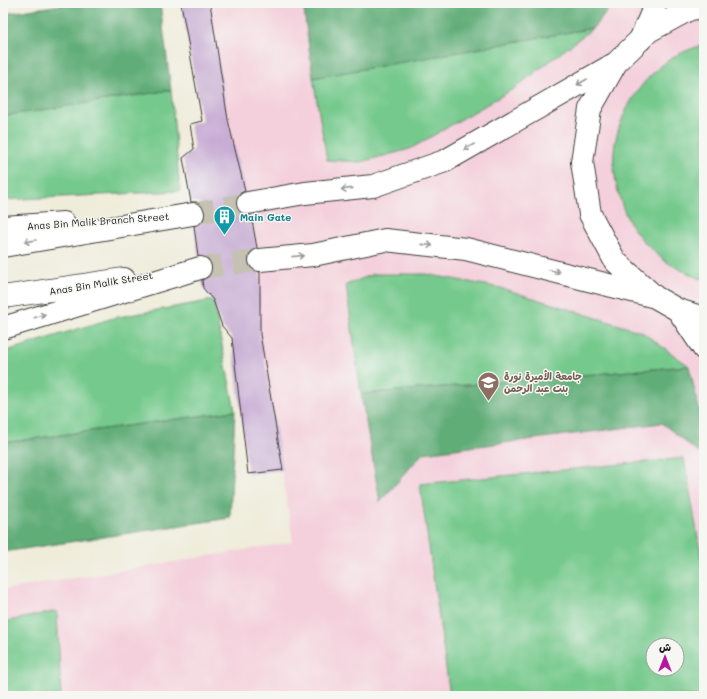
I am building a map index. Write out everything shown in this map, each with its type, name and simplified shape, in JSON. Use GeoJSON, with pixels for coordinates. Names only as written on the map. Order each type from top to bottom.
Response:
{"type":"FeatureCollection","features":[{"type":"Feature","properties":{"kind":"main road"},"geometry":{"type":"LineString","coordinates":[[640,40],[656,3]]}},
{"type":"Feature","properties":{"kind":"main road"},"geometry":{"type":"LineString","coordinates":[[248,203],[305,193],[372,186],[445,161],[616,63],[649,31],[690,10],[704,7]]}},
{"type":"Feature","properties":{"kind":"main road"},"geometry":{"type":"LineString","coordinates":[[616,63],[590,110],[582,162],[590,214],[615,261],[655,297],[678,310],[704,318]]}},
{"type":"Feature","properties":{"kind":"main road","name":"Anas Bin Malik Branch Street"},"geometry":{"type":"LineString","coordinates":[[3,227],[193,214],[3,246]]}},
{"type":"Feature","properties":{"kind":"main road"},"geometry":{"type":"LineString","coordinates":[[260,260],[313,255],[385,240],[466,249],[655,297]]}},
{"type":"Feature","properties":{"kind":"main road","name":"Anas Bin Malik Street"},"geometry":{"type":"LineString","coordinates":[[3,298],[200,268],[3,328]]}},
{"type":"Feature","properties":{"kind":"main road"},"geometry":{"type":"LineString","coordinates":[[678,310],[704,349]]}},
{"type":"Feature","properties":{"kind":"shaded area","name":"جامعة الأميرة نورة بنت عبد الرحمن"},"geometry":{"type":"Polygon","coordinates":[[[210,3],[704,3],[704,696],[3,696],[3,590],[293,542],[260,334],[260,260],[228,120],[210,3]]]}},
{"type":"Feature","properties":{"kind":"green space"},"geometry":{"type":"Polygon","coordinates":[[[73,3],[160,3],[171,90],[3,116],[3,14],[73,3]]]}},
{"type":"Feature","properties":{"kind":"green space"},"geometry":{"type":"Polygon","coordinates":[[[303,3],[614,3],[593,28],[313,78],[303,3]]]}},
{"type":"Feature","properties":{"kind":"green space"},"geometry":{"type":"Polygon","coordinates":[[[593,28],[515,88],[410,149],[361,162],[327,160],[313,78],[593,28]]]}},
{"type":"Feature","properties":{"kind":"green space"},"geometry":{"type":"Polygon","coordinates":[[[704,45],[704,279],[697,278],[664,260],[649,247],[631,225],[619,197],[615,174],[614,153],[615,143],[626,110],[646,81],[672,58],[687,50],[704,45]]]}},
{"type":"Feature","properties":{"kind":"green space"},"geometry":{"type":"Polygon","coordinates":[[[171,90],[180,191],[3,200],[3,116],[171,90]]]}},
{"type":"Feature","properties":{"kind":"green space"},"geometry":{"type":"Polygon","coordinates":[[[374,274],[426,274],[501,288],[642,332],[689,366],[361,394],[346,285],[374,274]]]}},
{"type":"Feature","properties":{"kind":"green space"},"geometry":{"type":"Polygon","coordinates":[[[213,300],[235,411],[3,443],[3,352],[113,318],[213,300]]]}},
{"type":"Feature","properties":{"kind":"green space"},"geometry":{"type":"Polygon","coordinates":[[[689,366],[704,429],[704,457],[662,423],[423,453],[380,502],[361,394],[689,366]]]}},
{"type":"Feature","properties":{"kind":"green space"},"geometry":{"type":"Polygon","coordinates":[[[235,411],[230,518],[3,552],[3,443],[235,411]]]}},
{"type":"Feature","properties":{"kind":"green space"},"geometry":{"type":"Polygon","coordinates":[[[684,458],[704,572],[704,696],[450,696],[420,484],[684,458]]]}},
{"type":"Feature","properties":{"kind":"green space"},"geometry":{"type":"Polygon","coordinates":[[[57,611],[61,696],[3,696],[3,622],[57,611]]]}},
{"type":"Feature","properties":{"kind":"building","name":"Main Gate"},"geometry":{"type":"Polygon","coordinates":[[[181,3],[210,3],[228,120],[245,191],[240,193],[236,198],[236,206],[238,211],[243,215],[251,215],[257,248],[249,254],[248,262],[250,268],[260,272],[260,334],[283,470],[248,474],[232,338],[222,326],[213,300],[203,288],[202,280],[209,276],[212,271],[212,265],[208,259],[198,256],[194,226],[201,223],[205,219],[205,212],[202,206],[197,202],[191,202],[183,158],[194,149],[190,124],[202,121],[181,3]]]}},
{"type":"Feature","properties":{"kind":"tunnel"},"geometry":{"type":"LineString","coordinates":[[193,214],[248,203]]}},
{"type":"Feature","properties":{"kind":"tunnel"},"geometry":{"type":"LineString","coordinates":[[200,268],[260,260]]}},
{"type":"Feature","properties":{"kind":"place","name":"Main Gate"},"geometry":{"type":"Point","coordinates":[225,236]}},
{"type":"Feature","properties":{"kind":"place","name":"جامعة الأميرة نورة بنت عبد الرحمن"},"geometry":{"type":"Point","coordinates":[488,402]}}]}
